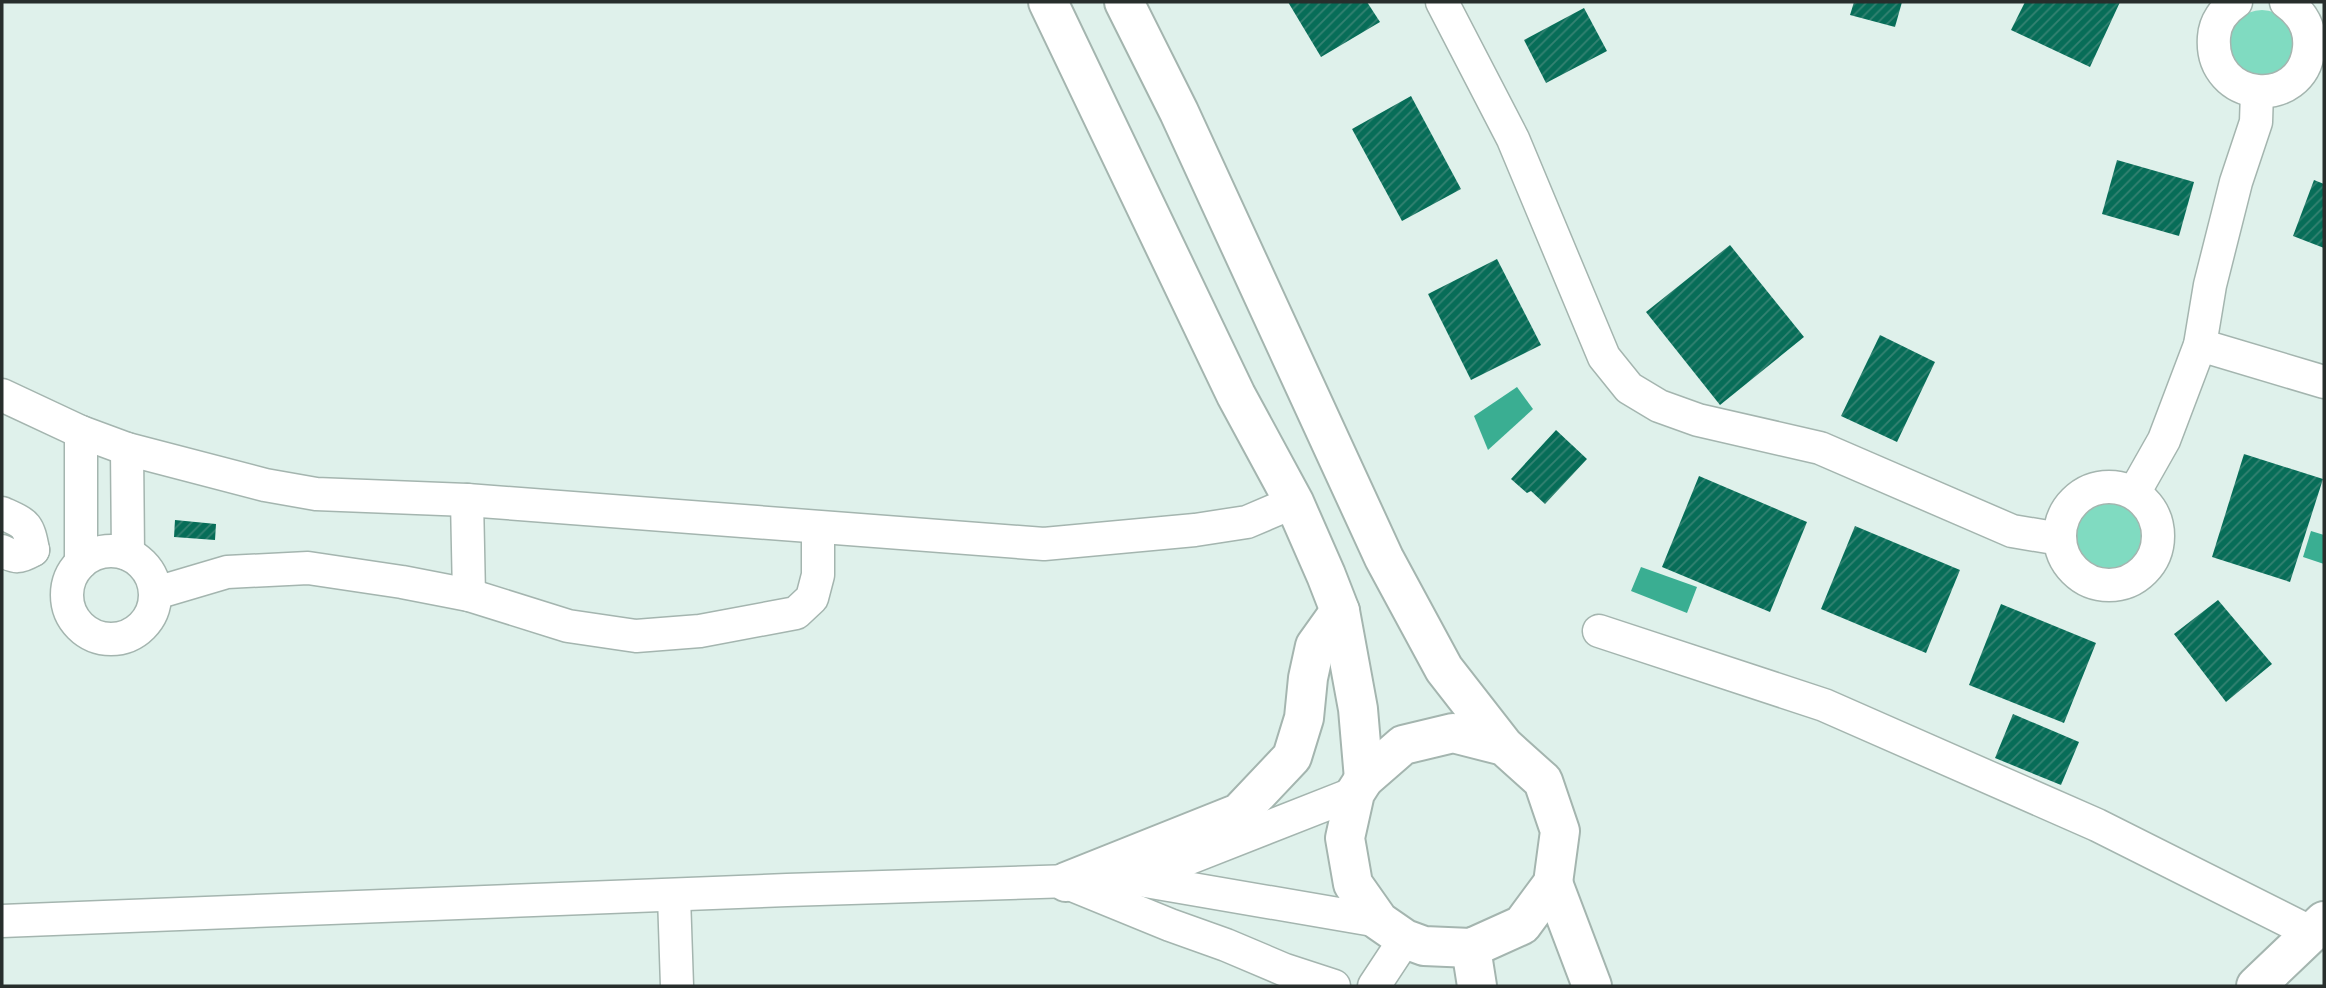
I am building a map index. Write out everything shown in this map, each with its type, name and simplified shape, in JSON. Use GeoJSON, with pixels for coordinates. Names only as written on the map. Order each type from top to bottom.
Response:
{"type":"FeatureCollection","features":[{"type":"Feature","properties":{"kind":"street"},"geometry":{"type":"LineString","coordinates":[[1048,2],[1236,395],[1294,502],[1340,611],[1358,709],[1360,786],[1345,838],[1353,884],[1392,930]]}},
{"type":"Feature","properties":{"kind":"street"},"geometry":{"type":"LineString","coordinates":[[1124,2],[1179,112],[1384,558],[1444,669],[1504,746],[1543,781],[1560,831],[1553,883],[1592,986]]}},
{"type":"Feature","properties":{"kind":"street"},"geometry":{"type":"LineString","coordinates":[[1442,2],[1513,139],[1604,357],[1629,388],[1659,406],[1698,420],[1820,448],[2012,531],[2060,539]]}},
{"type":"Feature","properties":{"kind":"street"},"geometry":{"type":"LineString","coordinates":[[2234,2],[2221,15],[2214,30],[2213,48],[2217,64],[2227,78],[2241,88],[2257,92],[2274,90],[2290,83],[2302,71],[2308,55],[2310,38],[2305,22],[2295,8],[2286,2]]}},
{"type":"Feature","properties":{"kind":"street"},"geometry":{"type":"LineString","coordinates":[[2134,493],[2164,440],[2200,345],[2210,285],[2236,182],[2256,122],[2257,92]]}},
{"type":"Feature","properties":{"kind":"street"},"geometry":{"type":"LineString","coordinates":[[2200,345],[2324,382]]}},
{"type":"Feature","properties":{"kind":"street"},"geometry":{"type":"LineString","coordinates":[[2,395],[81,432],[127,449],[265,485],[316,494],[467,500],[1044,544],[1195,530],[1247,522],[1294,502]]}},
{"type":"Feature","properties":{"kind":"street"},"geometry":{"type":"LineString","coordinates":[[2,513],[25,524],[29,529],[17,551],[77,568],[103,551],[128,554],[139,560],[148,569],[156,593],[150,617],[143,627],[120,639],[94,636],[75,621],[70,610],[67,597],[77,568],[81,432]]}},
{"type":"Feature","properties":{"kind":"street"},"geometry":{"type":"LineString","coordinates":[[127,449],[128,554]]}},
{"type":"Feature","properties":{"kind":"street"},"geometry":{"type":"LineString","coordinates":[[2105,487],[2120,487],[2134,493],[2147,504],[2155,519],[2158,535],[2155,552],[2148,567],[2135,578],[2119,584],[2102,585],[2086,580],[2073,569],[2064,555],[2060,539],[2061,524],[2067,510],[2077,498],[2090,490],[2105,487]]}},
{"type":"Feature","properties":{"kind":"street"},"geometry":{"type":"LineString","coordinates":[[467,500],[469,595]]}},
{"type":"Feature","properties":{"kind":"street"},"geometry":{"type":"LineString","coordinates":[[156,593],[227,572],[308,568],[469,595],[568,626],[636,636],[700,631],[796,613],[812,598],[818,575],[818,528]]}},
{"type":"Feature","properties":{"kind":"street"},"geometry":{"type":"LineString","coordinates":[[1066,882],[1239,813],[1292,757],[1304,718],[1315,646],[1340,611]]}},
{"type":"Feature","properties":{"kind":"street"},"geometry":{"type":"LineString","coordinates":[[1599,631],[1824,705],[2097,825],[2318,927],[2256,986]]}},
{"type":"Feature","properties":{"kind":"street"},"geometry":{"type":"LineString","coordinates":[[1134,879],[1360,786],[1403,745],[1453,733],[1504,746]]}},
{"type":"Feature","properties":{"kind":"street"},"geometry":{"type":"LineString","coordinates":[[2,921],[1134,879],[1392,930],[1424,946],[1471,948],[1522,925],[1553,883]]}},
{"type":"Feature","properties":{"kind":"street"},"geometry":{"type":"LineString","coordinates":[[1066,882],[1285,970],[1334,986]]}},
{"type":"Feature","properties":{"kind":"street"},"geometry":{"type":"LineString","coordinates":[[674,896],[677,986]]}},
{"type":"Feature","properties":{"kind":"street"},"geometry":{"type":"LineString","coordinates":[[1374,986],[1392,930]]}},
{"type":"Feature","properties":{"kind":"street"},"geometry":{"type":"LineString","coordinates":[[1471,948],[1477,986]]}},
{"type":"Feature","properties":{"kind":"street"},"geometry":{"type":"LineString","coordinates":[[2267,986],[2293,986]]}},
{"type":"Feature","properties":{"kind":"shaded area"},"geometry":{"type":"Polygon","coordinates":[[[2262,10],[2275,13],[2285,20],[2292,30],[2295,43],[2292,56],[2285,66],[2275,73],[2262,76],[2249,73],[2239,66],[2232,56],[2229,43],[2232,30],[2239,20],[2249,13],[2262,10]]]}},
{"type":"Feature","properties":{"kind":"shaded area"},"geometry":{"type":"Polygon","coordinates":[[[1517,387],[1533,409],[1488,450],[1474,416],[1517,387]]]}},
{"type":"Feature","properties":{"kind":"shaded area"},"geometry":{"type":"Polygon","coordinates":[[[2102,503],[2114,503],[2126,508],[2136,518],[2141,536],[2139,549],[2126,564],[2114,569],[2102,569],[2090,564],[2080,554],[2075,542],[2075,530],[2080,518],[2090,508],[2102,503]]]}},
{"type":"Feature","properties":{"kind":"shaded area"},"geometry":{"type":"Polygon","coordinates":[[[2311,531],[2324,535],[2324,564],[2303,557],[2311,531]]]}},
{"type":"Feature","properties":{"kind":"shaded area"},"geometry":{"type":"Polygon","coordinates":[[[1641,567],[1697,587],[1687,613],[1631,591],[1641,567]]]}},
{"type":"Feature","properties":{"kind":"building"},"geometry":{"type":"Polygon","coordinates":[[[1288,2],[1367,2],[1380,22],[1321,57],[1288,2]]]}},
{"type":"Feature","properties":{"kind":"building"},"geometry":{"type":"Polygon","coordinates":[[[1854,2],[1902,2],[1895,27],[1850,15],[1854,2]]]}},
{"type":"Feature","properties":{"kind":"building"},"geometry":{"type":"Polygon","coordinates":[[[2025,2],[2120,2],[2090,67],[2011,30],[2025,2]]]}},
{"type":"Feature","properties":{"kind":"building"},"geometry":{"type":"Polygon","coordinates":[[[1584,8],[1607,51],[1546,83],[1524,40],[1584,8]]]}},
{"type":"Feature","properties":{"kind":"building"},"geometry":{"type":"Polygon","coordinates":[[[1411,96],[1461,189],[1402,221],[1352,129],[1411,96]]]}},
{"type":"Feature","properties":{"kind":"building"},"geometry":{"type":"Polygon","coordinates":[[[2117,160],[2194,182],[2179,236],[2102,214],[2117,160]]]}},
{"type":"Feature","properties":{"kind":"building"},"geometry":{"type":"Polygon","coordinates":[[[2314,180],[2324,184],[2324,248],[2293,236],[2314,180]]]}},
{"type":"Feature","properties":{"kind":"building"},"geometry":{"type":"Polygon","coordinates":[[[1730,245],[1804,337],[1720,405],[1646,312],[1730,245]]]}},
{"type":"Feature","properties":{"kind":"building"},"geometry":{"type":"Polygon","coordinates":[[[1497,259],[1541,345],[1471,380],[1428,294],[1497,259]]]}},
{"type":"Feature","properties":{"kind":"building"},"geometry":{"type":"Polygon","coordinates":[[[1880,335],[1935,362],[1897,442],[1841,416],[1880,335]]]}},
{"type":"Feature","properties":{"kind":"building"},"geometry":{"type":"Polygon","coordinates":[[[1556,430],[1587,459],[1545,504],[1531,491],[1527,493],[1511,479],[1556,430]]]}},
{"type":"Feature","properties":{"kind":"building"},"geometry":{"type":"Polygon","coordinates":[[[2244,454],[2323,479],[2290,582],[2212,557],[2244,454]]]}},
{"type":"Feature","properties":{"kind":"building"},"geometry":{"type":"Polygon","coordinates":[[[1699,476],[1807,522],[1770,612],[1662,567],[1699,476]]]}},
{"type":"Feature","properties":{"kind":"building"},"geometry":{"type":"Polygon","coordinates":[[[175,520],[216,524],[215,540],[174,537],[175,520]]]}},
{"type":"Feature","properties":{"kind":"building"},"geometry":{"type":"Polygon","coordinates":[[[1855,526],[1960,570],[1926,653],[1821,609],[1855,526]]]}},
{"type":"Feature","properties":{"kind":"building"},"geometry":{"type":"Polygon","coordinates":[[[2218,600],[2272,664],[2226,702],[2174,634],[2218,600]]]}},
{"type":"Feature","properties":{"kind":"building"},"geometry":{"type":"Polygon","coordinates":[[[2001,604],[2096,643],[2064,723],[1969,685],[2001,604]]]}},
{"type":"Feature","properties":{"kind":"building"},"geometry":{"type":"Polygon","coordinates":[[[2013,714],[2079,742],[2061,785],[1995,758],[2013,714]]]}}]}
